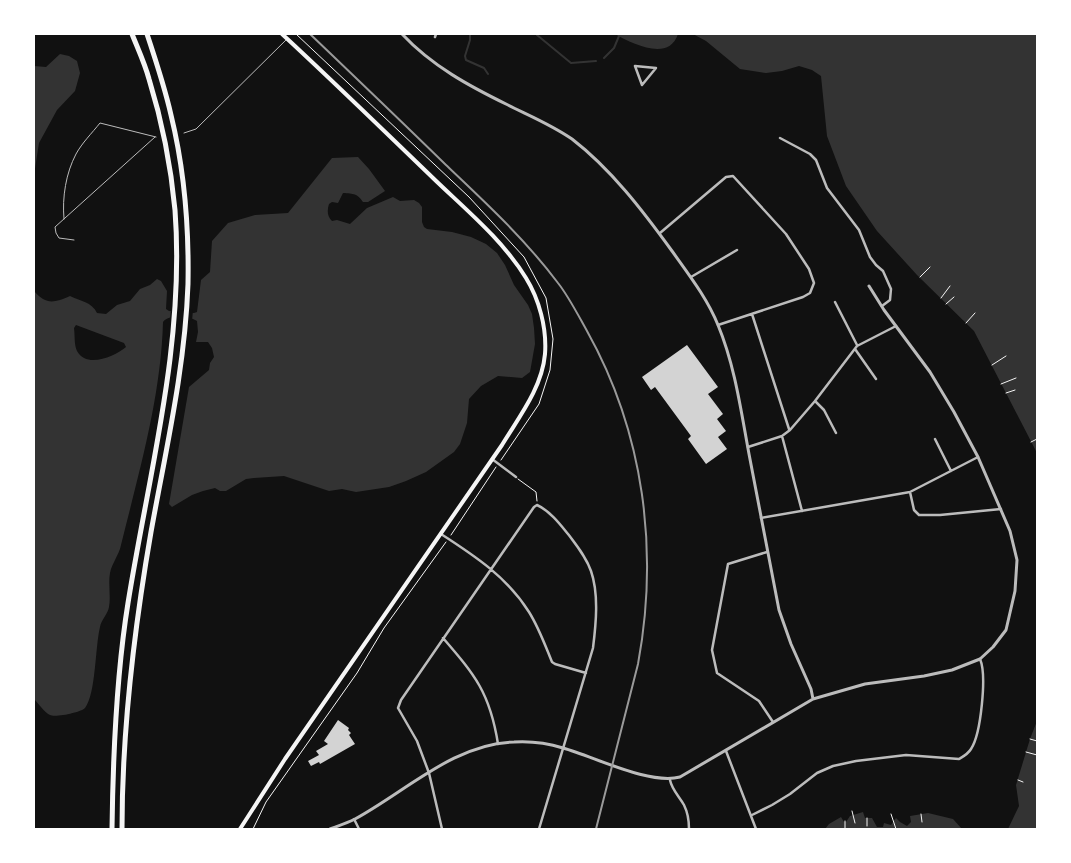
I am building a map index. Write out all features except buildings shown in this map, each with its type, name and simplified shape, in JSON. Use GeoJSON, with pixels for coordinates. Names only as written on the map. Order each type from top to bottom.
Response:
{"type":"FeatureCollection","features":[{"type":"Feature","properties":{"kind":"highway"},"geometry":{"type":"LineString","coordinates":[[112,829],[120,672],[128,605],[160,435],[169,379],[176,308],[177,244],[175,209],[170,176],[160,118],[148,77],[132,34]]}},
{"type":"Feature","properties":{"kind":"highway"},"geometry":{"type":"LineString","coordinates":[[122,829],[125,747],[132,663],[148,550],[179,381],[187,309],[187,244],[181,174],[172,116],[147,34]]}},
{"type":"Feature","properties":{"kind":"main road"},"geometry":{"type":"LineString","coordinates":[[240,829],[492,459],[532,397],[545,354],[542,315],[527,279],[515,262],[493,238],[282,34]]}},
{"type":"Feature","properties":{"kind":"street"},"geometry":{"type":"LineString","coordinates":[[402,34],[427,58],[447,72],[474,88],[550,125],[572,139],[615,180],[660,234],[692,277],[718,325],[734,377],[779,610],[813,699]]}},
{"type":"Feature","properties":{"kind":"street"},"geometry":{"type":"LineString","coordinates":[[635,66],[656,68],[647,79],[642,85],[635,66]]}},
{"type":"Feature","properties":{"kind":"street"},"geometry":{"type":"LineString","coordinates":[[780,138],[810,154],[816,160],[827,188],[859,230],[870,257],[883,271],[891,289],[890,300],[882,306]]}},
{"type":"Feature","properties":{"kind":"street"},"geometry":{"type":"LineString","coordinates":[[660,234],[726,177],[736,177],[786,234],[809,269],[814,282],[813,289],[804,297],[718,325]]}},
{"type":"Feature","properties":{"kind":"street"},"geometry":{"type":"LineString","coordinates":[[692,277],[737,250]]}},
{"type":"Feature","properties":{"kind":"street"},"geometry":{"type":"LineString","coordinates":[[330,829],[354,819],[429,772],[466,753],[498,744],[532,742],[564,748],[643,775],[670,780],[680,777],[813,699],[865,684],[952,670],[980,659],[993,647],[1006,630],[1016,591],[1016,560],[1010,531],[978,457],[954,412],[930,372],[869,286]]}},
{"type":"Feature","properties":{"kind":"street"},"geometry":{"type":"LineString","coordinates":[[835,302],[856,347],[876,379]]}},
{"type":"Feature","properties":{"kind":"street"},"geometry":{"type":"LineString","coordinates":[[752,314],[790,430]]}},
{"type":"Feature","properties":{"kind":"street"},"geometry":{"type":"LineString","coordinates":[[748,447],[782,436],[790,430],[815,401],[856,347],[896,326]]}},
{"type":"Feature","properties":{"kind":"street"},"geometry":{"type":"LineString","coordinates":[[815,401],[824,410],[836,433]]}},
{"type":"Feature","properties":{"kind":"street"},"geometry":{"type":"LineString","coordinates":[[782,436],[802,511]]}},
{"type":"Feature","properties":{"kind":"street"},"geometry":{"type":"LineString","coordinates":[[935,439],[951,471]]}},
{"type":"Feature","properties":{"kind":"street"},"geometry":{"type":"LineString","coordinates":[[761,518],[910,492],[978,457]]}},
{"type":"Feature","properties":{"kind":"street"},"geometry":{"type":"LineString","coordinates":[[492,459],[516,477]]}},
{"type":"Feature","properties":{"kind":"street"},"geometry":{"type":"LineString","coordinates":[[910,492],[914,510],[919,515],[1001,510]]}},
{"type":"Feature","properties":{"kind":"street"},"geometry":{"type":"LineString","coordinates":[[442,829],[429,772],[417,741],[398,708],[401,700],[443,638],[534,507],[538,505],[564,529],[580,550],[591,571],[594,583],[596,620],[593,648],[539,829]]}},
{"type":"Feature","properties":{"kind":"street"},"geometry":{"type":"LineString","coordinates":[[441,534],[492,568],[508,584],[530,614],[552,662],[586,673]]}},
{"type":"Feature","properties":{"kind":"street"},"geometry":{"type":"LineString","coordinates":[[768,552],[728,564],[712,650],[717,674],[759,701],[773,722]]}},
{"type":"Feature","properties":{"kind":"street"},"geometry":{"type":"LineString","coordinates":[[443,638],[471,670],[478,681],[489,704],[498,744]]}},
{"type":"Feature","properties":{"kind":"street"},"geometry":{"type":"LineString","coordinates":[[752,815],[784,798],[817,773],[834,766],[856,761],[906,755],[959,759],[967,755],[972,748],[979,725],[983,674],[980,659]]}},
{"type":"Feature","properties":{"kind":"street"},"geometry":{"type":"LineString","coordinates":[[726,750],[756,829]]}},
{"type":"Feature","properties":{"kind":"street"},"geometry":{"type":"LineString","coordinates":[[670,780],[671,787],[684,804],[689,829]]}},
{"type":"Feature","properties":{"kind":"street"},"geometry":{"type":"LineString","coordinates":[[354,819],[359,829]]}},
{"type":"Feature","properties":{"kind":"lane"},"geometry":{"type":"LineString","coordinates":[[184,133],[196,129],[287,38]]}},
{"type":"Feature","properties":{"kind":"lane"},"geometry":{"type":"LineString","coordinates":[[64,219],[63,206],[66,180],[76,154],[100,123],[156,137],[64,219],[54,227],[59,238],[74,240]]}},
{"type":"Feature","properties":{"kind":"path"},"geometry":{"type":"LineString","coordinates":[[252,829],[266,802],[357,673],[384,628],[448,539],[539,404],[550,370],[553,339],[546,298],[524,257],[469,197],[296,34]]}},
{"type":"Feature","properties":{"kind":"path"},"geometry":{"type":"LineString","coordinates":[[920,277],[930,267]]}},
{"type":"Feature","properties":{"kind":"path"},"geometry":{"type":"LineString","coordinates":[[941,298],[950,286]]}},
{"type":"Feature","properties":{"kind":"path"},"geometry":{"type":"LineString","coordinates":[[946,304],[954,297]]}},
{"type":"Feature","properties":{"kind":"path"},"geometry":{"type":"LineString","coordinates":[[966,323],[975,313]]}},
{"type":"Feature","properties":{"kind":"path"},"geometry":{"type":"LineString","coordinates":[[992,365],[1006,356]]}},
{"type":"Feature","properties":{"kind":"path"},"geometry":{"type":"LineString","coordinates":[[1001,384],[1016,378]]}},
{"type":"Feature","properties":{"kind":"path"},"geometry":{"type":"LineString","coordinates":[[1006,393],[1015,390]]}},
{"type":"Feature","properties":{"kind":"path"},"geometry":{"type":"LineString","coordinates":[[1032,442],[1037,439]]}},
{"type":"Feature","properties":{"kind":"path"},"geometry":{"type":"LineString","coordinates":[[516,477],[536,492],[538,505]]}},
{"type":"Feature","properties":{"kind":"path"},"geometry":{"type":"LineString","coordinates":[[1030,738],[1037,741]]}},
{"type":"Feature","properties":{"kind":"path"},"geometry":{"type":"LineString","coordinates":[[1026,752],[1037,756]]}},
{"type":"Feature","properties":{"kind":"path"},"geometry":{"type":"LineString","coordinates":[[1018,780],[1023,782]]}},
{"type":"Feature","properties":{"kind":"path"},"geometry":{"type":"LineString","coordinates":[[852,811],[855,822]]}},
{"type":"Feature","properties":{"kind":"path"},"geometry":{"type":"LineString","coordinates":[[891,814],[896,829]]}},
{"type":"Feature","properties":{"kind":"path"},"geometry":{"type":"LineString","coordinates":[[921,814],[922,822]]}},
{"type":"Feature","properties":{"kind":"path"},"geometry":{"type":"LineString","coordinates":[[867,818],[867,826]]}},
{"type":"Feature","properties":{"kind":"path"},"geometry":{"type":"LineString","coordinates":[[845,820],[845,829]]}},
{"type":"Feature","properties":{"kind":"shaded area"},"geometry":{"type":"Polygon","coordinates":[[[615,34],[678,34],[667,47],[659,49],[640,46],[615,34]]]}},
{"type":"Feature","properties":{"kind":"shaded area"},"geometry":{"type":"Polygon","coordinates":[[[693,34],[1037,34],[1037,453],[974,331],[917,275],[877,231],[846,186],[827,136],[821,76],[812,70],[799,66],[766,73],[740,69],[706,41],[693,34]]]}},
{"type":"Feature","properties":{"kind":"shaded area"},"geometry":{"type":"Polygon","coordinates":[[[60,54],[69,56],[77,61],[80,73],[75,91],[57,110],[39,143],[34,175],[34,66],[46,67],[60,54]]]}},
{"type":"Feature","properties":{"kind":"shaded area"},"geometry":{"type":"Polygon","coordinates":[[[358,157],[385,191],[368,202],[363,202],[355,195],[343,193],[338,203],[332,202],[329,204],[328,213],[332,221],[337,220],[350,224],[367,208],[393,197],[400,201],[414,200],[422,207],[422,222],[427,229],[452,232],[471,237],[486,244],[497,253],[532,314],[535,344],[530,372],[522,378],[498,376],[481,386],[469,399],[467,423],[460,444],[454,452],[426,472],[406,481],[389,487],[356,492],[342,489],[329,491],[284,476],[254,478],[246,479],[226,491],[220,491],[215,488],[203,491],[172,507],[169,504],[189,387],[209,370],[210,363],[214,357],[208,342],[196,342],[198,332],[197,321],[179,317],[166,319],[163,322],[154,406],[120,549],[110,573],[109,607],[98,636],[89,701],[83,710],[62,715],[50,715],[34,699],[34,291],[46,301],[55,301],[70,296],[89,304],[97,313],[106,314],[117,305],[130,301],[140,289],[150,285],[157,279],[161,281],[167,291],[166,309],[169,311],[197,312],[201,280],[210,272],[212,241],[228,223],[255,215],[288,213],[332,158],[358,157]],[[76,325],[74,328],[77,351],[87,359],[101,359],[115,354],[126,347],[124,343],[76,325]]]}},
{"type":"Feature","properties":{"kind":"shaded area"},"geometry":{"type":"Polygon","coordinates":[[[1037,721],[1037,829],[1008,829],[1019,806],[1016,785],[1037,721]]]}},
{"type":"Feature","properties":{"kind":"shaded area"},"geometry":{"type":"Polygon","coordinates":[[[863,812],[865,818],[872,818],[877,827],[883,827],[884,823],[891,825],[896,818],[907,826],[911,822],[910,816],[928,813],[953,819],[962,829],[825,829],[829,824],[841,817],[846,822],[850,816],[863,812]]]}},
{"type":"Feature","properties":{"kind":"pier"},"geometry":{"type":"Polygon","coordinates":[[[171,309],[193,310],[192,321],[170,319],[171,309]]]}},
{"type":"Feature","properties":{"kind":"waterway"},"geometry":{"type":"LineString","coordinates":[[470,34],[465,56],[466,60],[484,68],[488,74]]}},
{"type":"Feature","properties":{"kind":"waterway"},"geometry":{"type":"LineString","coordinates":[[537,35],[571,63],[596,61]]}},
{"type":"Feature","properties":{"kind":"waterway"},"geometry":{"type":"LineString","coordinates":[[604,58],[614,48],[619,36]]}},
{"type":"Feature","properties":{"kind":"railway"},"geometry":{"type":"LineString","coordinates":[[310,34],[490,207],[545,267],[566,294],[587,331],[606,370],[622,410],[634,451],[642,493],[646,535],[647,578],[638,664],[596,829]]}}]}
